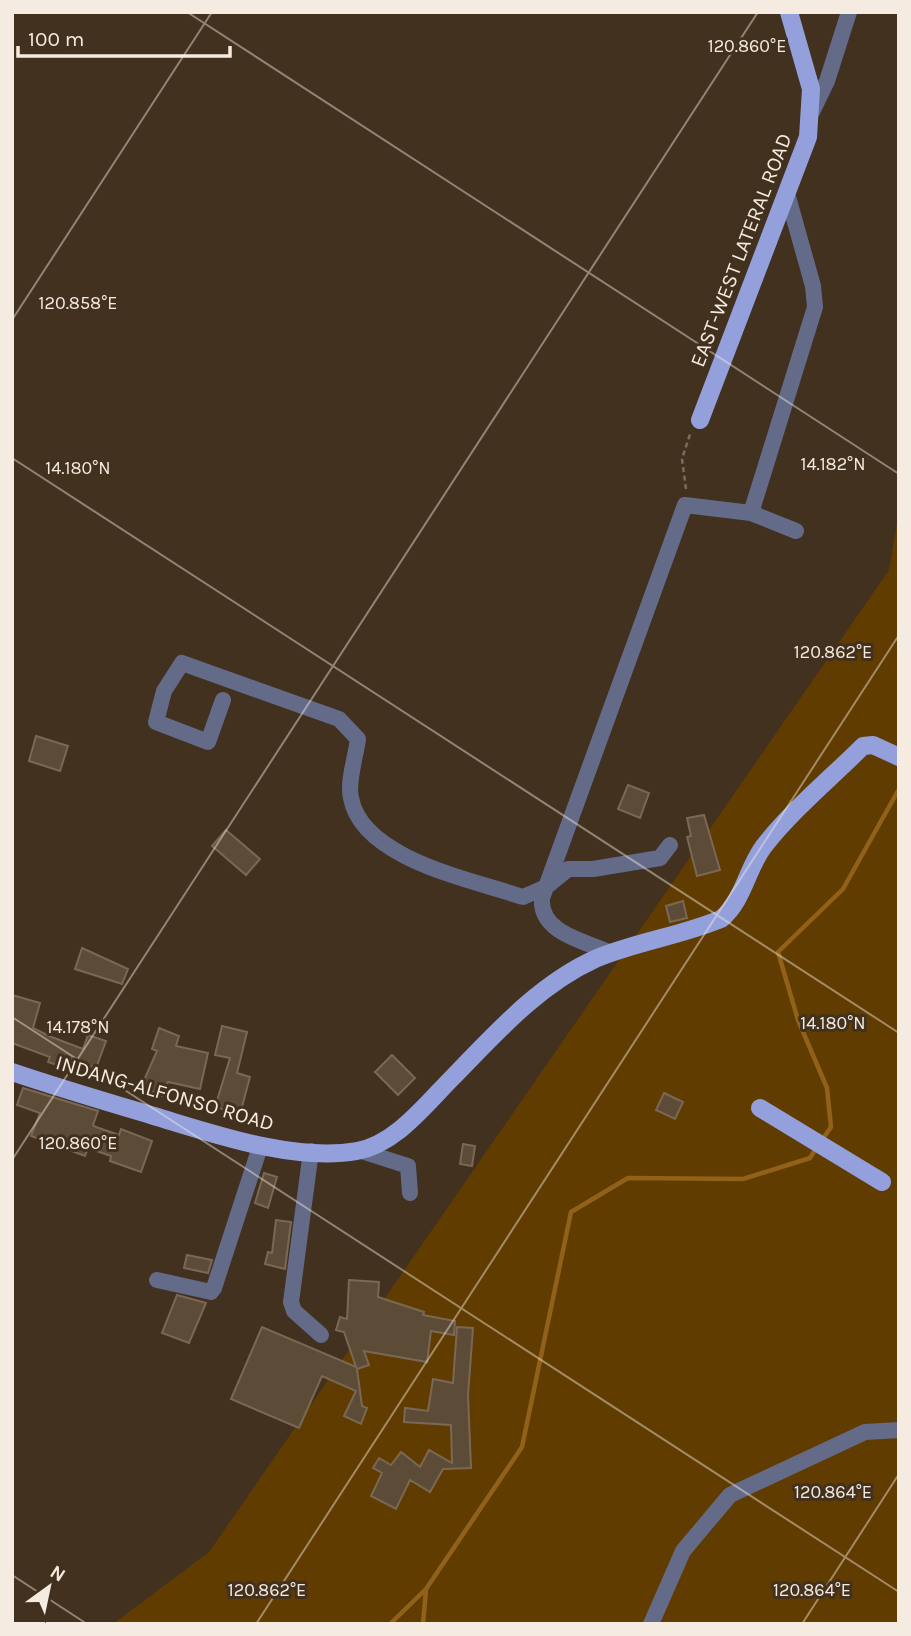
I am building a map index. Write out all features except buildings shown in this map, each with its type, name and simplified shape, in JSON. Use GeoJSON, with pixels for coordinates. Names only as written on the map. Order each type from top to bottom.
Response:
{"type":"FeatureCollection","features":[{"type":"Feature","properties":{"kind":"main road","name":"EAST-WEST LATERAL ROAD"},"geometry":{"type":"LineString","coordinates":[[700,420],[805,149],[812,112],[805,59],[789,12]]}},
{"type":"Feature","properties":{"kind":"main road","name":"INDANG-ALFONSO ROAD"},"geometry":{"type":"LineString","coordinates":[[12,1072],[260,1147],[311,1151],[358,1150],[382,1142],[410,1121],[507,1021],[576,969],[611,953],[721,919],[734,906],[755,859],[776,832],[863,746],[869,744],[893,754]]}},
{"type":"Feature","properties":{"kind":"main road"},"geometry":{"type":"LineString","coordinates":[[760,1108],[882,1182]]}},
{"type":"Feature","properties":{"kind":"street"},"geometry":{"type":"LineString","coordinates":[[812,112],[827,81],[849,12]]}},
{"type":"Feature","properties":{"kind":"street"},"geometry":{"type":"LineString","coordinates":[[751,513],[815,307],[813,286],[788,197]]}},
{"type":"Feature","properties":{"kind":"street"},"geometry":{"type":"LineString","coordinates":[[611,953],[548,923],[542,911],[545,887],[685,505],[751,513],[796,531]]}},
{"type":"Feature","properties":{"kind":"street"},"geometry":{"type":"LineString","coordinates":[[223,700],[208,742],[156,722],[164,691],[182,663],[339,719],[358,739],[350,798],[368,832],[406,858],[523,897],[545,887],[568,869],[593,869],[660,858],[670,845]]}},
{"type":"Feature","properties":{"kind":"street"},"geometry":{"type":"LineString","coordinates":[[156,1280],[211,1292],[260,1147]]}},
{"type":"Feature","properties":{"kind":"street"},"geometry":{"type":"LineString","coordinates":[[358,1150],[408,1166],[410,1193]]}},
{"type":"Feature","properties":{"kind":"street"},"geometry":{"type":"LineString","coordinates":[[311,1151],[291,1302],[294,1311],[321,1335]]}},
{"type":"Feature","properties":{"kind":"street"},"geometry":{"type":"LineString","coordinates":[[651,1624],[683,1551],[730,1495],[865,1432],[899,1430]]}},
{"type":"Feature","properties":{"kind":"path"},"geometry":{"type":"LineString","coordinates":[[685,505],[682,459],[695,420],[700,420]]}},
{"type":"Feature","properties":{"kind":"shaded area"},"geometry":{"type":"Polygon","coordinates":[[[899,511],[899,1624],[113,1624],[209,1552],[889,570],[899,511]]]}},
{"type":"Feature","properties":{"kind":"waterway"},"geometry":{"type":"LineString","coordinates":[[822,1140],[831,1127],[827,1088],[798,1020],[778,952],[843,889],[899,789]]}},
{"type":"Feature","properties":{"kind":"waterway"},"geometry":{"type":"LineString","coordinates":[[390,1624],[426,1589],[522,1447],[571,1212],[628,1178],[743,1179],[810,1158],[817,1147]]}},
{"type":"Feature","properties":{"kind":"waterway"},"geometry":{"type":"LineString","coordinates":[[423,1624],[426,1590]]}}]}
